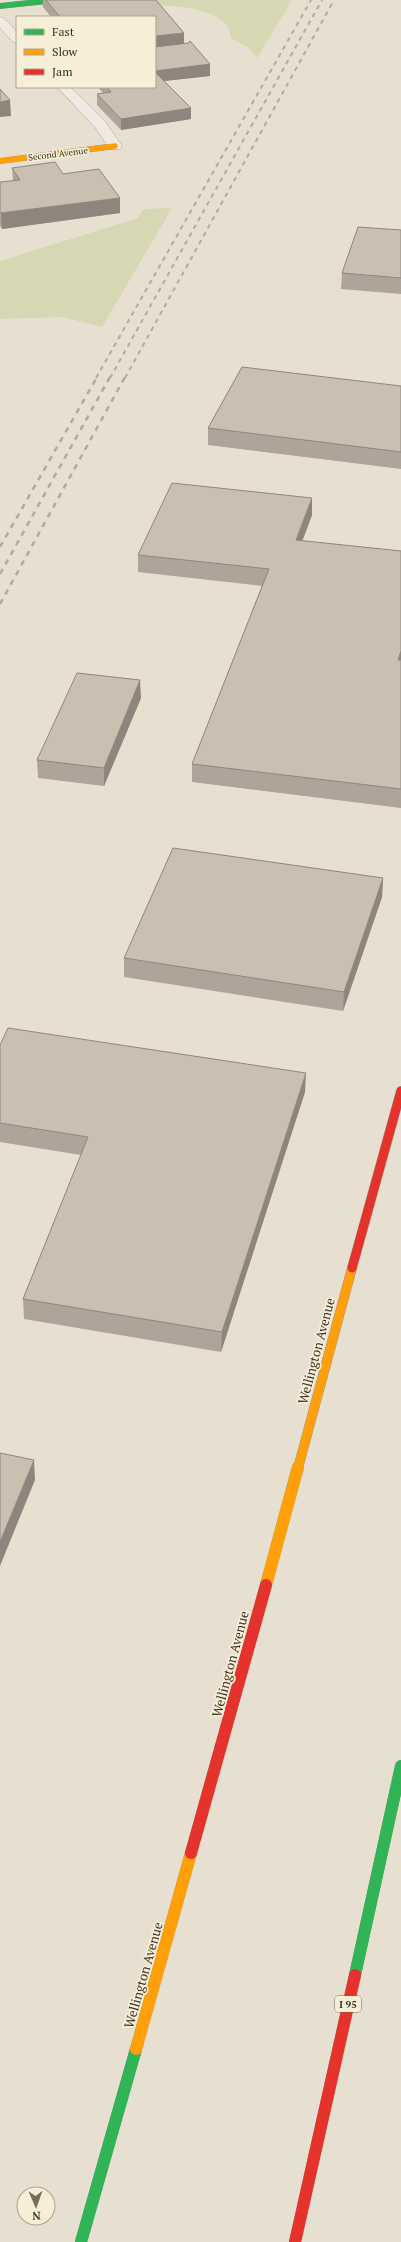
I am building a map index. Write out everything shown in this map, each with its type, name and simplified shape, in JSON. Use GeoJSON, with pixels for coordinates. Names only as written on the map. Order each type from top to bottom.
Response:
{"type":"FeatureCollection","features":[{"type":"Feature","properties":{"kind":"main road"},"geometry":{"type":"LineString","coordinates":[[0,6],[57,0]]}},
{"type":"Feature","properties":{"kind":"main road","name":"Second Avenue"},"geometry":{"type":"LineString","coordinates":[[0,161],[116,146]]}},
{"type":"Feature","properties":{"kind":"main road","name":"Wellington Avenue"},"geometry":{"type":"LineString","coordinates":[[81,2242],[223,1740],[401,1091]]}},
{"type":"Feature","properties":{"kind":"main road","name":"I 95"},"geometry":{"type":"LineString","coordinates":[[296,2242],[401,1766]]}},
{"type":"Feature","properties":{"kind":"street"},"geometry":{"type":"LineString","coordinates":[[0,21],[16,38]]}},
{"type":"Feature","properties":{"kind":"street"},"geometry":{"type":"LineString","coordinates":[[64,88],[100,123],[116,146]]}},
{"type":"Feature","properties":{"kind":"green space"},"geometry":{"type":"Polygon","coordinates":[[[141,0],[292,0],[257,58],[249,48],[231,38],[227,26],[220,19],[211,14],[188,8],[143,5],[141,0]]]}},
{"type":"Feature","properties":{"kind":"green space"},"geometry":{"type":"Polygon","coordinates":[[[172,208],[102,327],[63,317],[0,319],[0,261],[138,218],[142,211],[146,209],[172,208]]]}},
{"type":"Feature","properties":{"kind":"building"},"geometry":{"type":"Polygon","coordinates":[[[46,0],[156,0],[184,33],[156,36],[156,16],[59,16],[46,0]]]}},
{"type":"Feature","properties":{"kind":"building"},"geometry":{"type":"Polygon","coordinates":[[[190,41],[210,64],[156,71],[156,47],[188,43],[190,41]]]}},
{"type":"Feature","properties":{"kind":"building"},"geometry":{"type":"Polygon","coordinates":[[[156,73],[191,108],[121,119],[97,94],[111,92],[108,88],[156,88],[156,73]]]}},
{"type":"Feature","properties":{"kind":"building"},"geometry":{"type":"Polygon","coordinates":[[[0,89],[10,100],[0,102],[0,89]]]}},
{"type":"Feature","properties":{"kind":"building"},"geometry":{"type":"Polygon","coordinates":[[[55,162],[63,174],[99,169],[120,198],[0,212],[0,182],[20,180],[12,168],[55,162]]]}},
{"type":"Feature","properties":{"kind":"building"},"geometry":{"type":"Polygon","coordinates":[[[358,227],[401,230],[401,278],[342,273],[358,227]]]}},
{"type":"Feature","properties":{"kind":"building"},"geometry":{"type":"Polygon","coordinates":[[[242,367],[401,386],[401,452],[208,428],[242,367]]]}},
{"type":"Feature","properties":{"kind":"building"},"geometry":{"type":"Polygon","coordinates":[[[172,483],[312,498],[296,540],[401,551],[401,651],[398,660],[401,660],[401,789],[192,764],[269,569],[138,555],[172,483]]]}},
{"type":"Feature","properties":{"kind":"building"},"geometry":{"type":"Polygon","coordinates":[[[77,673],[140,680],[104,768],[37,760],[77,673]]]}},
{"type":"Feature","properties":{"kind":"building"},"geometry":{"type":"Polygon","coordinates":[[[173,848],[383,878],[344,992],[124,958],[173,848]]]}},
{"type":"Feature","properties":{"kind":"building"},"geometry":{"type":"Polygon","coordinates":[[[8,1028],[306,1073],[222,1332],[23,1299],[88,1137],[0,1123],[0,1045],[8,1028]]]}},
{"type":"Feature","properties":{"kind":"building"},"geometry":{"type":"Polygon","coordinates":[[[0,1453],[34,1460],[0,1542],[0,1453]]]}},
{"type":"Feature","properties":{"kind":"railway"},"geometry":{"type":"LineString","coordinates":[[96,378],[311,0]]}},
{"type":"Feature","properties":{"kind":"railway"},"geometry":{"type":"LineString","coordinates":[[110,378],[322,0]]}},
{"type":"Feature","properties":{"kind":"railway"},"geometry":{"type":"LineString","coordinates":[[125,378],[334,0]]}},
{"type":"Feature","properties":{"kind":"railway"},"geometry":{"type":"LineString","coordinates":[[0,547],[97,377]]}},
{"type":"Feature","properties":{"kind":"railway"},"geometry":{"type":"LineString","coordinates":[[0,574],[110,377]]}},
{"type":"Feature","properties":{"kind":"railway"},"geometry":{"type":"LineString","coordinates":[[0,604],[125,377]]}},
{"type":"Feature","properties":{"kind":"traffic: fast"},"geometry":{"type":"LineString","coordinates":[[0,6],[57,0]]}},
{"type":"Feature","properties":{"kind":"traffic: fast"},"geometry":{"type":"LineString","coordinates":[[355,1975],[401,1766]]}},
{"type":"Feature","properties":{"kind":"traffic: fast"},"geometry":{"type":"LineString","coordinates":[[81,2242],[136,2049]]}},
{"type":"Feature","properties":{"kind":"traffic: slow"},"geometry":{"type":"LineString","coordinates":[[0,161],[115,146]]}},
{"type":"Feature","properties":{"kind":"traffic: slow"},"geometry":{"type":"LineString","coordinates":[[266,1585],[352,1268]]}},
{"type":"Feature","properties":{"kind":"traffic: slow"},"geometry":{"type":"LineString","coordinates":[[136,2049],[191,1853]]}},
{"type":"Feature","properties":{"kind":"traffic: jam"},"geometry":{"type":"LineString","coordinates":[[352,1268],[401,1091]]}},
{"type":"Feature","properties":{"kind":"traffic: jam"},"geometry":{"type":"LineString","coordinates":[[191,1853],[266,1585]]}},
{"type":"Feature","properties":{"kind":"traffic: jam"},"geometry":{"type":"LineString","coordinates":[[295,2242],[355,1975]]}}]}
